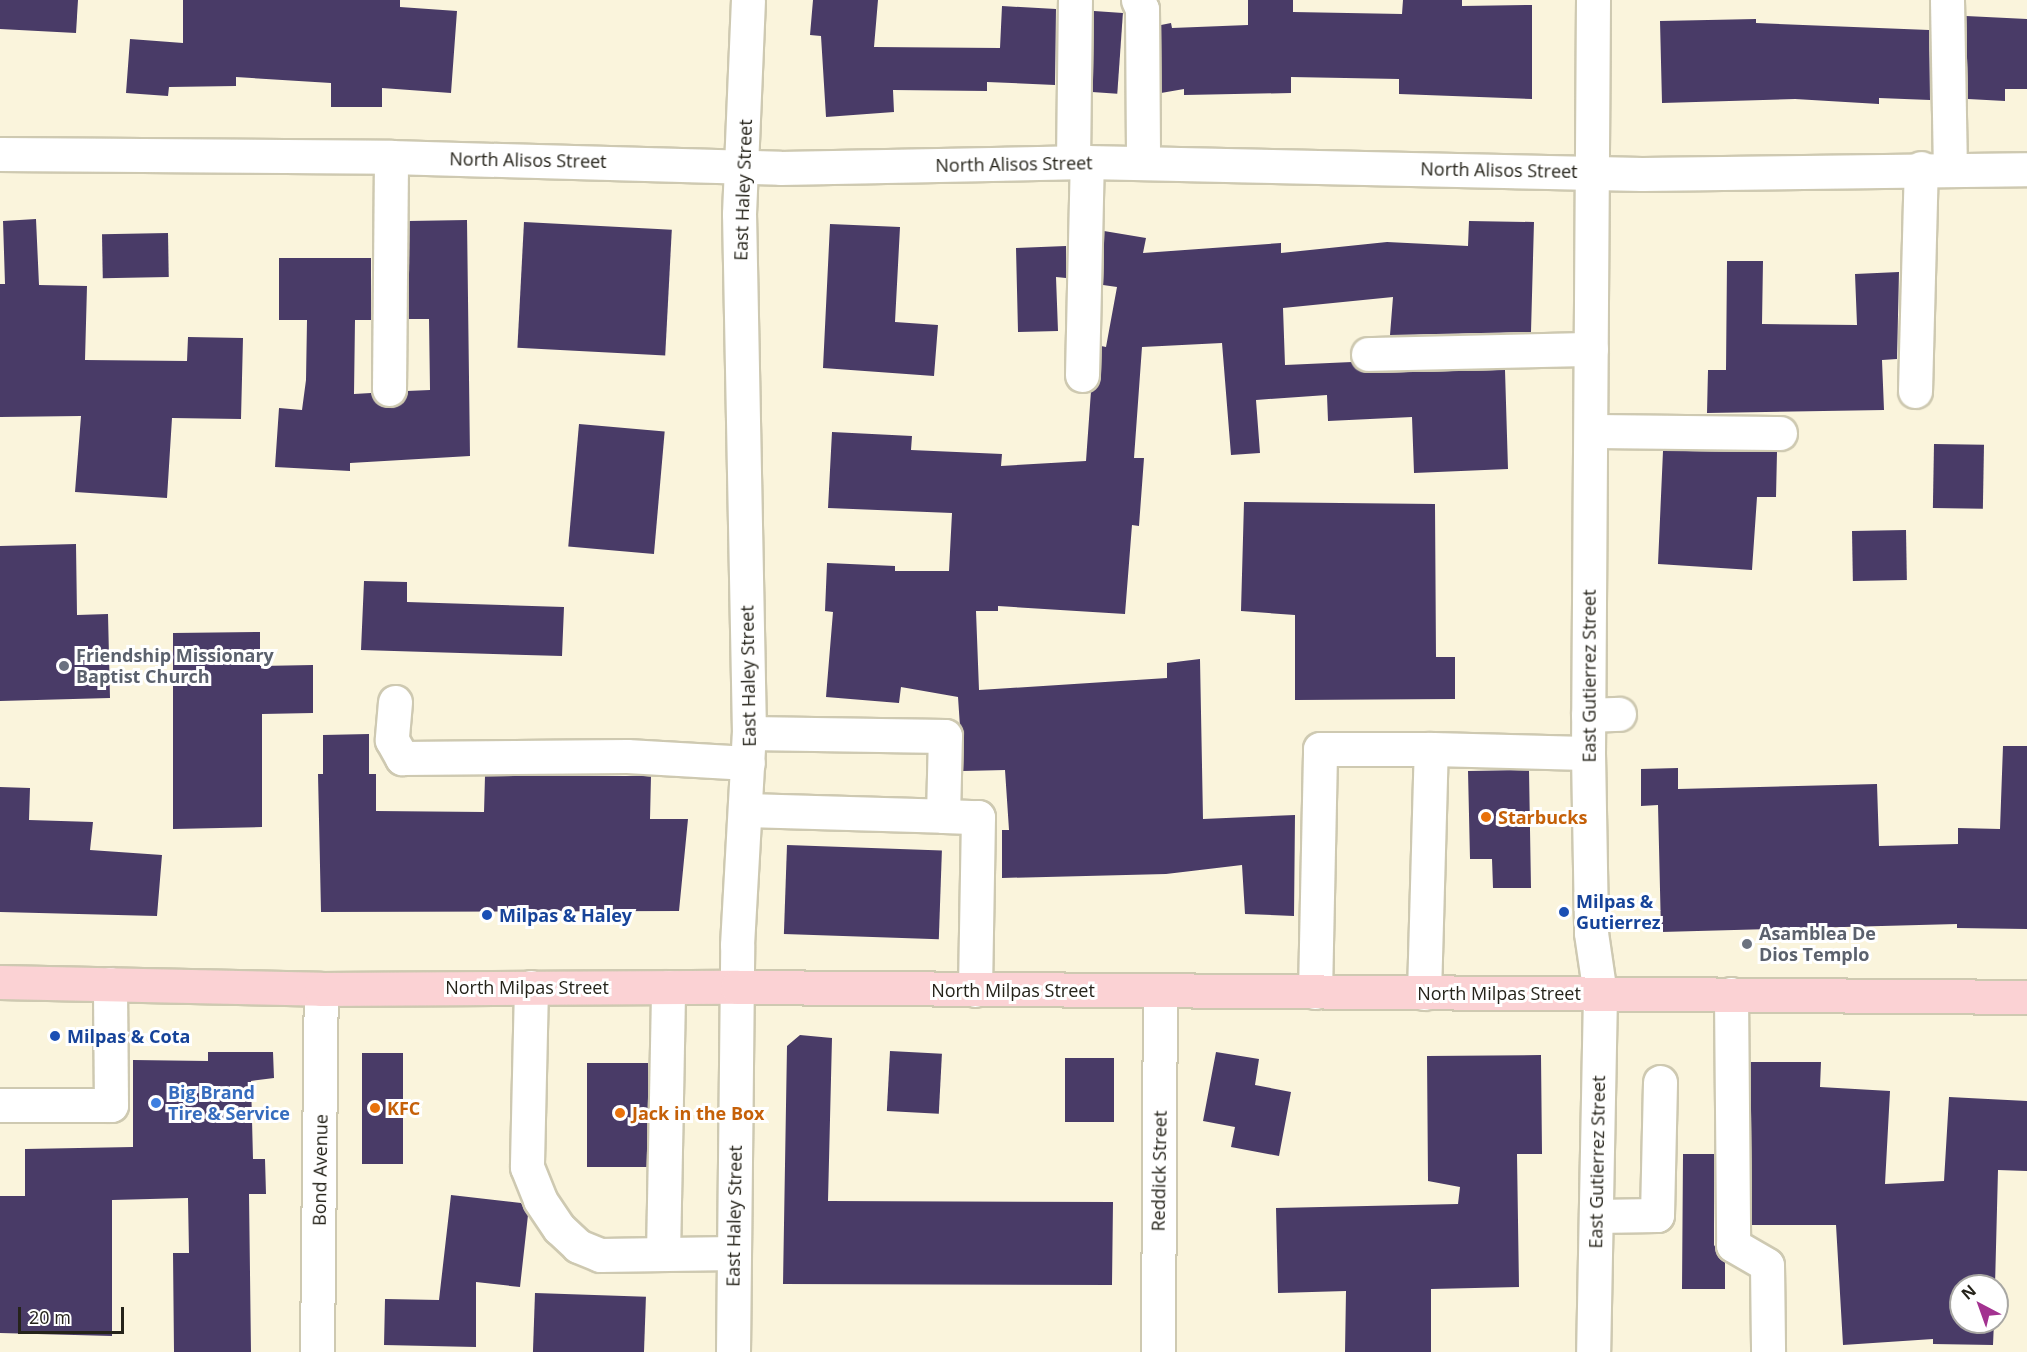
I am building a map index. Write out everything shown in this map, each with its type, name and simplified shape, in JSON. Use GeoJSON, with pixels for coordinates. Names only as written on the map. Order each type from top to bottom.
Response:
{"type":"FeatureCollection","features":[{"type":"Feature","properties":{"kind":"main road","name":"North Milpas Street"},"geometry":{"type":"LineString","coordinates":[[0,982],[321,989],[737,987],[2027,997]]}},
{"type":"Feature","properties":{"kind":"street","name":"East Haley Street"},"geometry":{"type":"LineString","coordinates":[[733,1352],[737,987],[749,748],[739,214],[748,0]]}},
{"type":"Feature","properties":{"kind":"street"},"geometry":{"type":"LineString","coordinates":[[1075,0],[1080,162],[1082,375]]}},
{"type":"Feature","properties":{"kind":"street"},"geometry":{"type":"LineString","coordinates":[[1138,0],[1142,9],[1143,162]]}},
{"type":"Feature","properties":{"kind":"street","name":"East Gutierrez Street"},"geometry":{"type":"LineString","coordinates":[[1593,0],[1589,172],[1591,431],[1604,714],[1588,753],[1591,933],[1600,994],[1593,1352]]}},
{"type":"Feature","properties":{"kind":"street"},"geometry":{"type":"LineString","coordinates":[[1915,391],[1947,0]]}},
{"type":"Feature","properties":{"kind":"street","name":"North Alisos Street"},"geometry":{"type":"LineString","coordinates":[[0,154],[391,156],[742,165],[780,168],[1143,162],[1589,172],[2027,169]]}},
{"type":"Feature","properties":{"kind":"street"},"geometry":{"type":"LineString","coordinates":[[389,389],[391,156]]}},
{"type":"Feature","properties":{"kind":"street"},"geometry":{"type":"LineString","coordinates":[[1368,354],[1592,349]]}},
{"type":"Feature","properties":{"kind":"street"},"geometry":{"type":"LineString","coordinates":[[1591,431],[1780,433]]}},
{"type":"Feature","properties":{"kind":"street"},"geometry":{"type":"LineString","coordinates":[[395,702],[392,740],[402,758],[627,756],[945,736],[944,816]]}},
{"type":"Feature","properties":{"kind":"street"},"geometry":{"type":"LineString","coordinates":[[1315,992],[1320,749],[1588,753]]}},
{"type":"Feature","properties":{"kind":"street"},"geometry":{"type":"LineString","coordinates":[[1424,993],[1431,749]]}},
{"type":"Feature","properties":{"kind":"street"},"geometry":{"type":"LineString","coordinates":[[746,810],[978,817],[975,990]]}},
{"type":"Feature","properties":{"kind":"street"},"geometry":{"type":"LineString","coordinates":[[0,1105],[111,1105],[110,984]]}},
{"type":"Feature","properties":{"kind":"street"},"geometry":{"type":"LineString","coordinates":[[531,987],[527,1167],[540,1200],[578,1246],[600,1255],[734,1253]]}},
{"type":"Feature","properties":{"kind":"street"},"geometry":{"type":"LineString","coordinates":[[663,1254],[668,987]]}},
{"type":"Feature","properties":{"kind":"street","name":"Bond Avenue"},"geometry":{"type":"LineString","coordinates":[[317,1352],[321,989]]}},
{"type":"Feature","properties":{"kind":"street","name":"Reddick Street"},"geometry":{"type":"LineString","coordinates":[[1158,1352],[1160,991]]}},
{"type":"Feature","properties":{"kind":"street"},"geometry":{"type":"LineString","coordinates":[[1731,994],[1733,1245],[1767,1265],[1768,1352]]}},
{"type":"Feature","properties":{"kind":"street"},"geometry":{"type":"LineString","coordinates":[[1596,1216],[1657,1215],[1660,1082]]}},
{"type":"Feature","properties":{"kind":"building"},"geometry":{"type":"Polygon","coordinates":[[[0,0],[78,0],[76,33],[0,29],[0,0]]]}},
{"type":"Feature","properties":{"kind":"building"},"geometry":{"type":"Polygon","coordinates":[[[183,0],[400,0],[400,7],[457,11],[451,93],[382,88],[382,107],[331,107],[331,83],[236,77],[236,86],[169,87],[168,96],[126,93],[130,39],[183,43],[183,0]]]}},
{"type":"Feature","properties":{"kind":"building"},"geometry":{"type":"Polygon","coordinates":[[[813,0],[878,0],[874,47],[1000,48],[1002,6],[1056,9],[1055,85],[987,82],[987,91],[893,90],[894,112],[826,117],[821,36],[810,35],[813,0]]]}},
{"type":"Feature","properties":{"kind":"building"},"geometry":{"type":"Polygon","coordinates":[[[1248,0],[1293,0],[1293,12],[1402,14],[1403,0],[1462,0],[1462,6],[1532,5],[1532,99],[1399,94],[1399,79],[1291,77],[1291,93],[1184,95],[1184,89],[1161,93],[1161,25],[1171,23],[1172,28],[1248,25],[1248,0]]]}},
{"type":"Feature","properties":{"kind":"building"},"geometry":{"type":"Polygon","coordinates":[[[1094,11],[1123,13],[1117,94],[1088,92],[1094,11]]]}},
{"type":"Feature","properties":{"kind":"building"},"geometry":{"type":"Polygon","coordinates":[[[1966,16],[2027,19],[2027,89],[2005,89],[2005,101],[1968,99],[1966,16]]]}},
{"type":"Feature","properties":{"kind":"building"},"geometry":{"type":"Polygon","coordinates":[[[1756,19],[1756,23],[1929,30],[1930,100],[1879,98],[1879,104],[1795,99],[1662,103],[1660,21],[1756,19]]]}},
{"type":"Feature","properties":{"kind":"building"},"geometry":{"type":"Polygon","coordinates":[[[36,219],[39,285],[87,286],[85,360],[187,361],[188,337],[243,338],[241,419],[172,418],[167,498],[75,492],[81,416],[0,417],[0,284],[5,284],[3,221],[36,219]]]}},
{"type":"Feature","properties":{"kind":"building"},"geometry":{"type":"Polygon","coordinates":[[[467,220],[470,456],[350,463],[350,471],[275,467],[279,408],[302,410],[306,380],[307,320],[279,320],[279,258],[371,258],[371,320],[355,320],[354,394],[371,393],[379,405],[389,408],[399,405],[407,391],[430,390],[429,319],[408,319],[409,221],[467,220]]]}},
{"type":"Feature","properties":{"kind":"building"},"geometry":{"type":"Polygon","coordinates":[[[1469,221],[1534,222],[1531,332],[1390,335],[1393,297],[1283,308],[1285,365],[1352,362],[1368,373],[1505,370],[1508,469],[1414,473],[1412,417],[1328,421],[1327,395],[1256,400],[1260,453],[1231,455],[1222,343],[1142,347],[1134,458],[1144,458],[1139,526],[1132,525],[1125,614],[998,606],[998,611],[976,611],[979,690],[1167,678],[1167,663],[1200,659],[1203,819],[1295,815],[1294,916],[1245,914],[1242,865],[1166,874],[1002,878],[1002,830],[1009,830],[1005,770],[963,771],[958,697],[901,687],[899,703],[826,697],[833,612],[825,611],[827,563],[895,566],[895,571],[949,571],[952,513],[828,508],[832,432],[912,436],[911,450],[1002,454],[1001,466],[1086,461],[1091,391],[1101,376],[1101,346],[1106,347],[1117,287],[1103,285],[1104,231],[1146,238],[1143,253],[1281,243],[1281,253],[1387,242],[1468,246],[1469,221]]]}},
{"type":"Feature","properties":{"kind":"building"},"geometry":{"type":"Polygon","coordinates":[[[524,222],[672,230],[665,356],[517,348],[524,222]]]}},
{"type":"Feature","properties":{"kind":"building"},"geometry":{"type":"Polygon","coordinates":[[[830,224],[900,227],[895,322],[938,325],[934,376],[823,368],[830,224]]]}},
{"type":"Feature","properties":{"kind":"building"},"geometry":{"type":"Polygon","coordinates":[[[168,233],[169,277],[103,278],[102,234],[168,233]]]}},
{"type":"Feature","properties":{"kind":"building"},"geometry":{"type":"Polygon","coordinates":[[[1066,246],[1066,278],[1056,277],[1058,331],[1018,332],[1016,248],[1066,246]]]}},
{"type":"Feature","properties":{"kind":"building"},"geometry":{"type":"Polygon","coordinates":[[[1727,261],[1763,261],[1762,324],[1857,325],[1855,274],[1899,272],[1897,359],[1882,360],[1884,410],[1707,413],[1708,370],[1726,370],[1727,261]]]}},
{"type":"Feature","properties":{"kind":"building"},"geometry":{"type":"Polygon","coordinates":[[[579,424],[665,431],[654,554],[568,547],[579,424]]]}},
{"type":"Feature","properties":{"kind":"building"},"geometry":{"type":"Polygon","coordinates":[[[1934,444],[1984,445],[1983,509],[1933,508],[1934,444]]]}},
{"type":"Feature","properties":{"kind":"building"},"geometry":{"type":"Polygon","coordinates":[[[1663,451],[1777,452],[1776,497],[1757,497],[1752,570],[1658,564],[1663,451]]]}},
{"type":"Feature","properties":{"kind":"building"},"geometry":{"type":"Polygon","coordinates":[[[1244,502],[1435,504],[1436,657],[1455,657],[1455,699],[1295,700],[1295,615],[1241,611],[1244,502]]]}},
{"type":"Feature","properties":{"kind":"building"},"geometry":{"type":"Polygon","coordinates":[[[1906,530],[1907,580],[1853,581],[1852,531],[1906,530]]]}},
{"type":"Feature","properties":{"kind":"building"},"geometry":{"type":"Polygon","coordinates":[[[76,544],[77,615],[108,614],[110,698],[0,701],[0,546],[76,544]]]}},
{"type":"Feature","properties":{"kind":"building"},"geometry":{"type":"Polygon","coordinates":[[[364,581],[407,582],[407,602],[564,607],[562,656],[361,650],[364,581]]]}},
{"type":"Feature","properties":{"kind":"building"},"geometry":{"type":"Polygon","coordinates":[[[260,632],[260,666],[313,665],[313,713],[262,714],[262,827],[173,829],[173,633],[260,632]]]}},
{"type":"Feature","properties":{"kind":"building"},"geometry":{"type":"Polygon","coordinates":[[[369,734],[369,774],[376,774],[376,811],[484,812],[485,776],[651,776],[650,819],[688,819],[679,911],[321,912],[318,774],[323,774],[323,735],[369,734]]]}},
{"type":"Feature","properties":{"kind":"building"},"geometry":{"type":"Polygon","coordinates":[[[2003,746],[2027,746],[2027,929],[1957,928],[1957,924],[1661,932],[1658,805],[1641,806],[1641,769],[1678,768],[1678,789],[1877,784],[1879,846],[1958,844],[1958,828],[2000,829],[2003,746]]]}},
{"type":"Feature","properties":{"kind":"building"},"geometry":{"type":"Polygon","coordinates":[[[1529,770],[1531,888],[1493,888],[1492,859],[1470,859],[1468,771],[1529,770]]]}},
{"type":"Feature","properties":{"kind":"building"},"geometry":{"type":"Polygon","coordinates":[[[0,787],[30,788],[29,820],[93,822],[90,850],[162,855],[157,916],[0,912],[0,787]]]}},
{"type":"Feature","properties":{"kind":"building"},"geometry":{"type":"Polygon","coordinates":[[[787,845],[942,850],[939,939],[784,934],[787,845]]]}},
{"type":"Feature","properties":{"kind":"building"},"geometry":{"type":"Polygon","coordinates":[[[800,1035],[832,1038],[828,1201],[1113,1202],[1112,1285],[783,1284],[787,1046],[800,1035]]]}},
{"type":"Feature","properties":{"kind":"building"},"geometry":{"type":"Polygon","coordinates":[[[890,1051],[942,1054],[939,1114],[887,1111],[890,1051]]]}},
{"type":"Feature","properties":{"kind":"building"},"geometry":{"type":"Polygon","coordinates":[[[208,1052],[273,1052],[274,1078],[251,1081],[253,1159],[265,1159],[266,1194],[249,1194],[251,1352],[174,1352],[173,1253],[189,1253],[188,1198],[112,1200],[112,1336],[0,1333],[0,1196],[25,1196],[25,1149],[133,1147],[133,1060],[208,1061],[208,1052]]]}},
{"type":"Feature","properties":{"kind":"building"},"geometry":{"type":"Polygon","coordinates":[[[1216,1052],[1259,1059],[1255,1085],[1291,1092],[1279,1156],[1231,1147],[1235,1127],[1203,1121],[1216,1052]]]}},
{"type":"Feature","properties":{"kind":"building"},"geometry":{"type":"Polygon","coordinates":[[[362,1053],[403,1053],[403,1164],[362,1164],[362,1053]]]}},
{"type":"Feature","properties":{"kind":"building"},"geometry":{"type":"Polygon","coordinates":[[[1541,1055],[1542,1154],[1517,1154],[1519,1287],[1431,1289],[1431,1352],[1345,1352],[1346,1291],[1278,1293],[1276,1208],[1458,1204],[1460,1187],[1428,1181],[1427,1056],[1541,1055]]]}},
{"type":"Feature","properties":{"kind":"building"},"geometry":{"type":"Polygon","coordinates":[[[1065,1058],[1114,1058],[1114,1122],[1065,1122],[1065,1058]]]}},
{"type":"Feature","properties":{"kind":"building"},"geometry":{"type":"Polygon","coordinates":[[[1750,1062],[1821,1062],[1820,1087],[1890,1091],[1885,1184],[1944,1181],[1949,1097],[2027,1101],[2027,1171],[1998,1170],[1995,1274],[1949,1274],[1949,1334],[1993,1334],[1993,1345],[1933,1344],[1933,1339],[1843,1345],[1836,1225],[1752,1225],[1750,1062]]]}},
{"type":"Feature","properties":{"kind":"building"},"geometry":{"type":"Polygon","coordinates":[[[587,1063],[648,1063],[648,1167],[587,1167],[587,1063]]]}},
{"type":"Feature","properties":{"kind":"building"},"geometry":{"type":"Polygon","coordinates":[[[1683,1154],[1714,1154],[1714,1245],[1725,1262],[1725,1289],[1682,1289],[1683,1154]]]}},
{"type":"Feature","properties":{"kind":"building"},"geometry":{"type":"Polygon","coordinates":[[[451,1195],[521,1203],[528,1215],[520,1287],[476,1282],[476,1347],[384,1345],[385,1299],[439,1300],[451,1195]]]}},
{"type":"Feature","properties":{"kind":"building"},"geometry":{"type":"Polygon","coordinates":[[[535,1293],[646,1297],[644,1352],[533,1352],[535,1293]]]}},
{"type":"Feature","properties":{"kind":"place","name":"Friendship Missionary Baptist Church"},"geometry":{"type":"Point","coordinates":[64,666]}},
{"type":"Feature","properties":{"kind":"place","name":"Starbucks"},"geometry":{"type":"Point","coordinates":[1486,817]}},
{"type":"Feature","properties":{"kind":"place","name":"Milpas & Gutierrez"},"geometry":{"type":"Point","coordinates":[1564,912]}},
{"type":"Feature","properties":{"kind":"place","name":"Milpas & Haley"},"geometry":{"type":"Point","coordinates":[487,915]}},
{"type":"Feature","properties":{"kind":"place","name":"Asamblea De Dios Templo"},"geometry":{"type":"Point","coordinates":[1747,944]}},
{"type":"Feature","properties":{"kind":"place","name":"Milpas & Cota"},"geometry":{"type":"Point","coordinates":[55,1036]}},
{"type":"Feature","properties":{"kind":"place","name":"Big Brand Tire & Service"},"geometry":{"type":"Point","coordinates":[156,1103]}},
{"type":"Feature","properties":{"kind":"place","name":"KFC"},"geometry":{"type":"Point","coordinates":[375,1108]}},
{"type":"Feature","properties":{"kind":"place","name":"Jack in the Box"},"geometry":{"type":"Point","coordinates":[620,1113]}}]}
